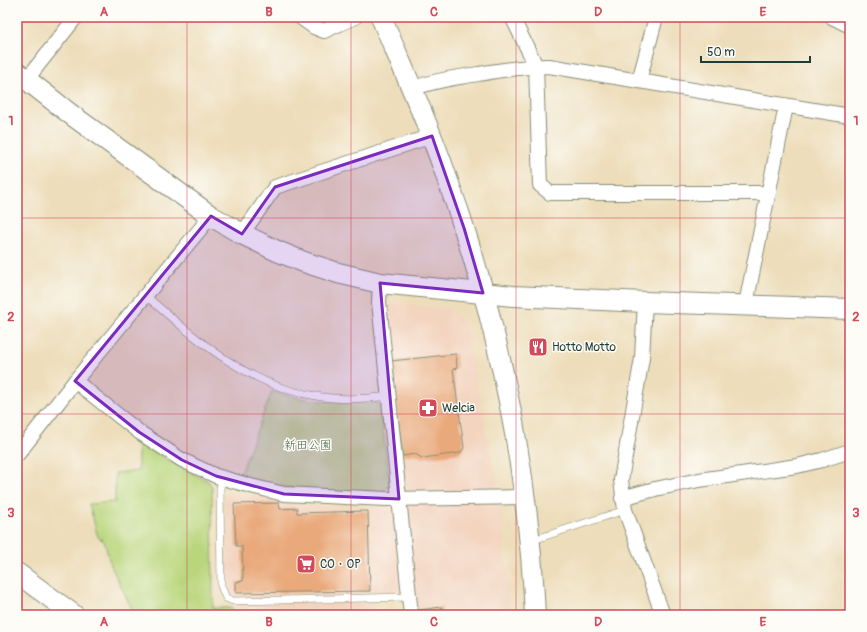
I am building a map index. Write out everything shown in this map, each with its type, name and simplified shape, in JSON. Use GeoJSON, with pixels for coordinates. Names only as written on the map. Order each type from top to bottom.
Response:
{"type":"FeatureCollection","features":[{"type":"Feature","properties":{"kind":"street"},"geometry":{"type":"LineString","coordinates":[[76,17],[20,81],[69,113],[211,216],[242,234],[304,262],[338,273],[380,283],[513,296],[850,309]]}},
{"type":"Feature","properties":{"kind":"street"},"geometry":{"type":"LineString","coordinates":[[300,17],[314,27],[324,31],[355,17]]}},
{"type":"Feature","properties":{"kind":"street"},"geometry":{"type":"LineString","coordinates":[[381,17],[432,136],[464,228],[483,293],[507,393],[517,446],[533,565],[534,615]]}},
{"type":"Feature","properties":{"kind":"street"},"geometry":{"type":"LineString","coordinates":[[512,17],[536,66],[540,185],[550,193],[769,193]]}},
{"type":"Feature","properties":{"kind":"street"},"geometry":{"type":"LineString","coordinates":[[639,81],[656,17]]}},
{"type":"Feature","properties":{"kind":"street"},"geometry":{"type":"LineString","coordinates":[[832,17],[849,23]]}},
{"type":"Feature","properties":{"kind":"street"},"geometry":{"type":"LineString","coordinates":[[412,89],[435,81],[513,68],[549,66],[850,116]]}},
{"type":"Feature","properties":{"kind":"street"},"geometry":{"type":"LineString","coordinates":[[746,304],[786,106]]}},
{"type":"Feature","properties":{"kind":"street"},"geometry":{"type":"LineString","coordinates":[[242,234],[276,187],[432,136]]}},
{"type":"Feature","properties":{"kind":"street"},"geometry":{"type":"LineString","coordinates":[[17,455],[211,216]]}},
{"type":"Feature","properties":{"kind":"street"},"geometry":{"type":"LineString","coordinates":[[380,283],[379,302],[411,615]]}},
{"type":"Feature","properties":{"kind":"street"},"geometry":{"type":"LineString","coordinates":[[645,302],[642,358],[620,480],[623,504],[663,615]]}},
{"type":"Feature","properties":{"kind":"street"},"geometry":{"type":"LineString","coordinates":[[76,381],[138,432],[182,460],[223,478],[284,494],[386,499],[525,498]]}},
{"type":"Feature","properties":{"kind":"street"},"geometry":{"type":"LineString","coordinates":[[623,504],[655,489],[699,480],[797,466],[850,451]]}},
{"type":"Feature","properties":{"kind":"street"},"geometry":{"type":"LineString","coordinates":[[17,573],[74,615]]}},
{"type":"Feature","properties":{"kind":"lane"},"geometry":{"type":"LineString","coordinates":[[146,296],[200,340],[228,360],[242,369],[273,384],[300,393],[316,396],[342,398],[389,396]]}},
{"type":"Feature","properties":{"kind":"lane"},"geometry":{"type":"LineString","coordinates":[[223,478],[220,488],[221,586],[226,598],[233,601],[409,597]]}},
{"type":"Feature","properties":{"kind":"lane"},"geometry":{"type":"LineString","coordinates":[[530,541],[623,504]]}},
{"type":"Feature","properties":{"kind":"highlighted area"},"geometry":{"type":"Polygon","coordinates":[[[432,136],[464,228],[483,293],[380,283],[399,499],[284,494],[216,476],[182,460],[139,432],[75,381],[211,216],[242,234],[275,187],[432,136]]]}},
{"type":"Feature","properties":{"kind":"shaded area"},"geometry":{"type":"Polygon","coordinates":[[[384,302],[449,309],[465,324],[501,505],[510,615],[417,615],[415,592],[374,593],[374,615],[232,615],[232,592],[226,588],[225,497],[230,492],[303,505],[359,508],[411,505],[406,484],[384,302]]]}},
{"type":"Feature","properties":{"kind":"green space","name":"新田公園"},"geometry":{"type":"Polygon","coordinates":[[[272,391],[300,398],[321,401],[376,402],[380,405],[390,486],[385,491],[306,491],[239,478],[272,391]]]}},
{"type":"Feature","properties":{"kind":"green space"},"geometry":{"type":"Polygon","coordinates":[[[138,440],[169,461],[209,482],[212,487],[213,608],[232,608],[232,615],[135,615],[111,566],[104,541],[98,537],[89,504],[115,502],[115,473],[138,471],[138,440]]]}},
{"type":"Feature","properties":{"kind":"building","name":"Welcia"},"geometry":{"type":"Polygon","coordinates":[[[456,354],[457,368],[453,369],[464,448],[460,453],[422,458],[415,454],[403,456],[391,361],[456,354]]]}},
{"type":"Feature","properties":{"kind":"building","name":"CO・OP"},"geometry":{"type":"Polygon","coordinates":[[[279,503],[280,509],[297,508],[297,513],[368,511],[370,591],[236,593],[236,582],[243,581],[242,546],[236,546],[234,504],[279,503]]]}},
{"type":"Feature","properties":{"kind":"building"},"geometry":{"type":"Polygon","coordinates":[[[442,607],[443,615],[420,615],[419,610],[442,607]]]}},
{"type":"Feature","properties":{"kind":"place","name":"Hotto Motto"},"geometry":{"type":"Point","coordinates":[538,347]}},
{"type":"Feature","properties":{"kind":"place","name":"Welcia"},"geometry":{"type":"Point","coordinates":[428,408]}},
{"type":"Feature","properties":{"kind":"place","name":"CO・OP"},"geometry":{"type":"Point","coordinates":[306,564]}}]}
